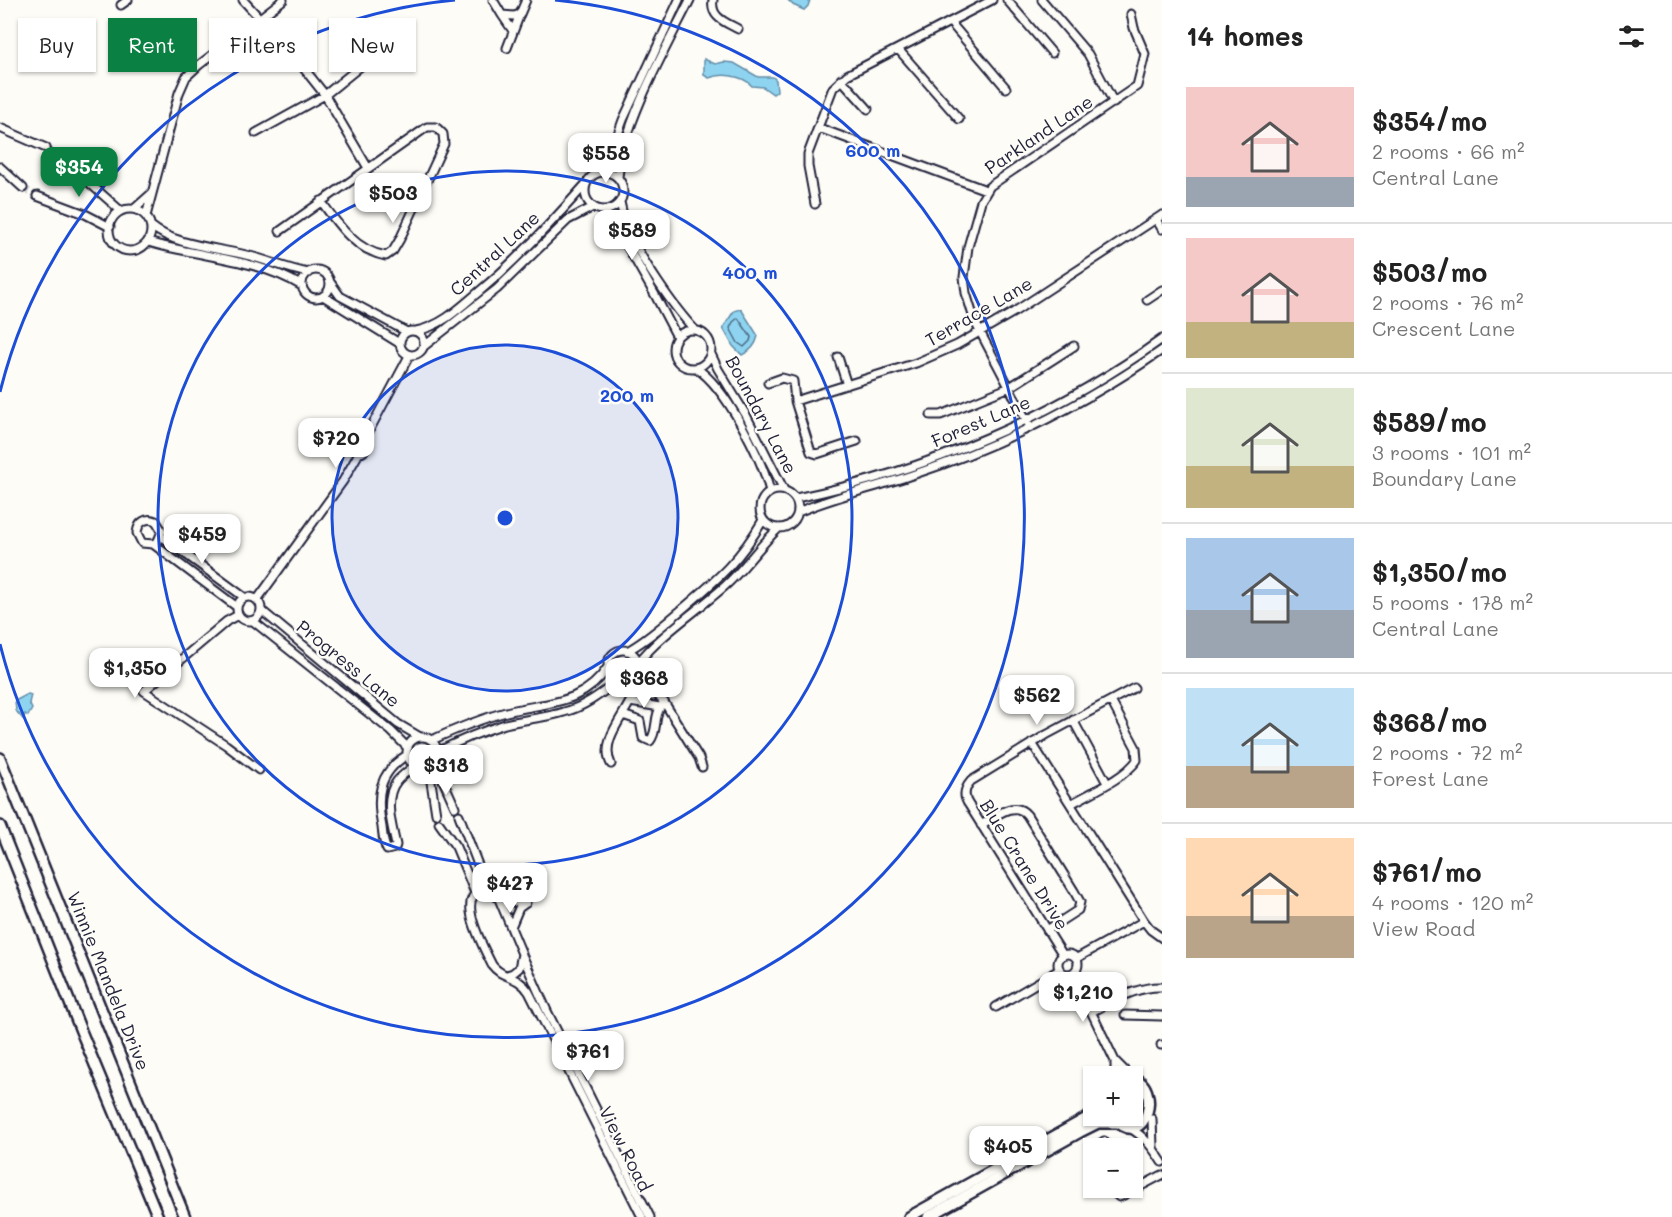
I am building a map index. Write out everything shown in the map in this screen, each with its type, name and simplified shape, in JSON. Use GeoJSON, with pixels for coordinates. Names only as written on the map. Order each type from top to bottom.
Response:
{"type":"FeatureCollection","features":[{"type":"Feature","properties":{"kind":"main road","name":"Winnie Mandela Drive"},"geometry":{"type":"LineString","coordinates":[[0,758],[185,1217]]}},
{"type":"Feature","properties":{"kind":"main road"},"geometry":{"type":"LineString","coordinates":[[0,826],[158,1217]]}},
{"type":"Feature","properties":{"kind":"main road"},"geometry":{"type":"LineString","coordinates":[[1126,1126],[1138,1128],[1152,1119],[1157,1108],[1156,1094],[1148,1084],[1143,1082]]}},
{"type":"Feature","properties":{"kind":"main road"},"geometry":{"type":"LineString","coordinates":[[909,1217],[1083,1120]]}},
{"type":"Feature","properties":{"kind":"main road"},"geometry":{"type":"LineString","coordinates":[[928,1217],[1092,1126]]}},
{"type":"Feature","properties":{"kind":"street"},"geometry":{"type":"LineString","coordinates":[[121,5],[128,0]]}},
{"type":"Feature","properties":{"kind":"street"},"geometry":{"type":"LineString","coordinates":[[243,0],[258,18]]}},
{"type":"Feature","properties":{"kind":"street"},"geometry":{"type":"LineString","coordinates":[[260,18],[283,0]]}},
{"type":"Feature","properties":{"kind":"street"},"geometry":{"type":"LineString","coordinates":[[493,0],[513,31]]}},
{"type":"Feature","properties":{"kind":"street"},"geometry":{"type":"LineString","coordinates":[[507,48],[526,0]]}},
{"type":"Feature","properties":{"kind":"street"},"geometry":{"type":"LineString","coordinates":[[679,0],[623,120],[609,159],[597,173],[588,179],[585,185],[585,197],[593,207],[604,211],[610,210],[620,202],[624,190],[618,177],[624,144],[690,0]]}},
{"type":"Feature","properties":{"kind":"street"},"geometry":{"type":"LineString","coordinates":[[713,0],[712,7],[716,16],[738,29]]}},
{"type":"Feature","properties":{"kind":"street"},"geometry":{"type":"LineString","coordinates":[[815,204],[808,160],[833,88],[841,79],[992,0]]}},
{"type":"Feature","properties":{"kind":"street"},"geometry":{"type":"LineString","coordinates":[[1007,0],[1052,53]]}},
{"type":"Feature","properties":{"kind":"street"},"geometry":{"type":"LineString","coordinates":[[1042,0],[1088,54],[1114,103]]}},
{"type":"Feature","properties":{"kind":"street"},"geometry":{"type":"LineString","coordinates":[[502,15],[520,14]]}},
{"type":"Feature","properties":{"kind":"street","name":"Parkland Lane"},"geometry":{"type":"LineString","coordinates":[[1030,427],[970,308],[964,277],[968,247],[986,190],[1137,86],[1145,54],[1131,14]]}},
{"type":"Feature","properties":{"kind":"street"},"geometry":{"type":"LineString","coordinates":[[950,22],[1006,88]]}},
{"type":"Feature","properties":{"kind":"street"},"geometry":{"type":"LineString","coordinates":[[898,50],[959,119]]}},
{"type":"Feature","properties":{"kind":"street"},"geometry":{"type":"LineString","coordinates":[[146,216],[179,93],[186,77],[209,57]]}},
{"type":"Feature","properties":{"kind":"street"},"geometry":{"type":"LineString","coordinates":[[307,72],[325,95],[369,168]]}},
{"type":"Feature","properties":{"kind":"street"},"geometry":{"type":"LineString","coordinates":[[256,133],[325,95],[353,72]]}},
{"type":"Feature","properties":{"kind":"street"},"geometry":{"type":"LineString","coordinates":[[841,79],[868,109]]}},
{"type":"Feature","properties":{"kind":"street"},"geometry":{"type":"LineString","coordinates":[[280,231],[321,201],[427,127],[436,127],[443,134],[444,144],[396,246],[390,254],[386,256],[378,254],[351,239],[339,228],[321,201]]}},
{"type":"Feature","properties":{"kind":"street"},"geometry":{"type":"LineString","coordinates":[[0,128],[46,148]]}},
{"type":"Feature","properties":{"kind":"street"},"geometry":{"type":"LineString","coordinates":[[819,128],[986,190]]}},
{"type":"Feature","properties":{"kind":"street"},"geometry":{"type":"LineString","coordinates":[[60,157],[121,211]]}},
{"type":"Feature","properties":{"kind":"street"},"geometry":{"type":"LineString","coordinates":[[0,167],[23,188]]}},
{"type":"Feature","properties":{"kind":"street"},"geometry":{"type":"LineString","coordinates":[[597,173],[606,172],[618,177]]}},
{"type":"Feature","properties":{"kind":"street","name":"Central Lane"},"geometry":{"type":"LineString","coordinates":[[151,226],[158,232],[171,237],[247,255],[308,273],[316,270],[323,272],[340,296],[407,332],[416,332],[444,320],[491,281],[533,242],[585,185]]}},
{"type":"Feature","properties":{"kind":"street"},"geometry":{"type":"LineString","coordinates":[[134,209],[146,216],[151,226],[151,234],[148,242],[134,251],[123,250],[111,238],[110,227],[116,215],[121,211],[134,209],[152,193]]}},
{"type":"Feature","properties":{"kind":"street"},"geometry":{"type":"LineString","coordinates":[[37,196],[85,214],[110,227]]}},
{"type":"Feature","properties":{"kind":"street"},"geometry":{"type":"LineString","coordinates":[[620,202],[633,240],[695,330]]}},
{"type":"Feature","properties":{"kind":"street","name":"Central Lane"},"geometry":{"type":"LineString","coordinates":[[257,600],[343,482],[359,453],[355,449],[356,446],[359,443],[362,444],[409,356],[417,355],[423,347],[497,289],[568,220],[593,207]]}},
{"type":"Feature","properties":{"kind":"street"},"geometry":{"type":"LineString","coordinates":[[604,211],[616,226],[677,337]]}},
{"type":"Feature","properties":{"kind":"street"},"geometry":{"type":"LineString","coordinates":[[1159,217],[1162,229]]}},
{"type":"Feature","properties":{"kind":"street","name":"Terrace Lane"},"geometry":{"type":"LineString","coordinates":[[795,401],[934,357],[981,333],[1159,217]]}},
{"type":"Feature","properties":{"kind":"street"},"geometry":{"type":"LineString","coordinates":[[148,242],[265,269],[290,278],[302,286]]}},
{"type":"Feature","properties":{"kind":"street"},"geometry":{"type":"LineString","coordinates":[[308,273],[303,278],[302,286],[305,293],[312,297],[323,296],[399,344],[402,351],[409,356]]}},
{"type":"Feature","properties":{"kind":"street"},"geometry":{"type":"LineString","coordinates":[[323,296],[328,291],[330,282]]}},
{"type":"Feature","properties":{"kind":"street"},"geometry":{"type":"LineString","coordinates":[[1147,300],[1162,290]]}},
{"type":"Feature","properties":{"kind":"street"},"geometry":{"type":"LineString","coordinates":[[701,331],[710,341],[711,354],[705,364],[696,368],[685,367],[676,360],[673,349],[677,337],[682,333],[701,331]]}},
{"type":"Feature","properties":{"kind":"street"},"geometry":{"type":"LineString","coordinates":[[399,344],[401,337],[407,332]]}},
{"type":"Feature","properties":{"kind":"street"},"geometry":{"type":"LineString","coordinates":[[416,332],[422,337],[423,347]]}},
{"type":"Feature","properties":{"kind":"street","name":"Forest Lane"},"geometry":{"type":"LineString","coordinates":[[796,498],[919,463],[988,437],[1026,418],[1040,414],[1099,381],[1162,339]]}},
{"type":"Feature","properties":{"kind":"street"},"geometry":{"type":"LineString","coordinates":[[931,415],[941,415],[1010,387],[1074,346]]}},
{"type":"Feature","properties":{"kind":"street","name":"Forest Lane"},"geometry":{"type":"LineString","coordinates":[[798,512],[823,502],[914,475],[983,449],[1084,400],[1162,350]]}},
{"type":"Feature","properties":{"kind":"street","name":"Boundary Lane"},"geometry":{"type":"LineString","coordinates":[[711,354],[767,454],[784,490]]}},
{"type":"Feature","properties":{"kind":"street"},"geometry":{"type":"LineString","coordinates":[[838,357],[847,385]]}},
{"type":"Feature","properties":{"kind":"street","name":"Boundary Lane"},"geometry":{"type":"LineString","coordinates":[[696,368],[710,379],[733,413],[763,467],[770,491]]}},
{"type":"Feature","properties":{"kind":"street"},"geometry":{"type":"LineString","coordinates":[[768,383],[782,378],[793,381],[795,401],[811,452],[817,454],[857,441]]}},
{"type":"Feature","properties":{"kind":"street"},"geometry":{"type":"LineString","coordinates":[[437,752],[505,724],[579,707],[619,680],[629,679],[655,645],[725,586],[765,540],[779,528],[792,523],[798,512],[796,498],[784,490],[770,491],[760,504],[763,520],[779,528]]}},
{"type":"Feature","properties":{"kind":"street"},"geometry":{"type":"LineString","coordinates":[[153,544],[161,536],[162,531],[156,521],[146,520],[141,523],[136,533],[142,543],[153,544],[237,611],[246,621],[253,621],[259,617],[261,610],[257,600],[244,597],[161,536]]}},
{"type":"Feature","properties":{"kind":"street"},"geometry":{"type":"LineString","coordinates":[[627,651],[649,637],[719,578],[734,563],[763,520]]}},
{"type":"Feature","properties":{"kind":"street"},"geometry":{"type":"LineString","coordinates":[[244,597],[237,611],[227,621],[144,691],[226,745],[259,770]]}},
{"type":"Feature","properties":{"kind":"street","name":"Progress Lane"},"geometry":{"type":"LineString","coordinates":[[261,610],[398,724],[420,737]]}},
{"type":"Feature","properties":{"kind":"street","name":"Progress Lane"},"geometry":{"type":"LineString","coordinates":[[253,621],[382,723],[407,752]]}},
{"type":"Feature","properties":{"kind":"street"},"geometry":{"type":"LineString","coordinates":[[432,740],[437,752],[434,760],[425,766],[415,765],[396,782],[393,789],[390,803],[396,845],[391,850],[387,850],[378,808],[380,790],[386,775],[407,752],[412,741],[420,737],[432,740],[475,721],[560,702],[589,687],[600,678],[608,667],[610,657],[622,650],[635,657],[637,668],[699,758],[702,767]]}},
{"type":"Feature","properties":{"kind":"street"},"geometry":{"type":"LineString","coordinates":[[608,667],[611,675],[619,680]]}},
{"type":"Feature","properties":{"kind":"street"},"geometry":{"type":"LineString","coordinates":[[611,764],[607,751],[612,735],[634,690],[629,679]]}},
{"type":"Feature","properties":{"kind":"street"},"geometry":{"type":"LineString","coordinates":[[1134,688],[1032,743],[1144,921],[1162,938]]}},
{"type":"Feature","properties":{"kind":"street"},"geometry":{"type":"LineString","coordinates":[[1071,804],[1133,765],[1138,756],[1111,700]]}},
{"type":"Feature","properties":{"kind":"street"},"geometry":{"type":"LineString","coordinates":[[630,702],[662,705]]}},
{"type":"Feature","properties":{"kind":"street"},"geometry":{"type":"LineString","coordinates":[[623,715],[640,721],[643,738],[650,741],[654,736],[656,715],[662,705]]}},
{"type":"Feature","properties":{"kind":"street"},"geometry":{"type":"LineString","coordinates":[[1073,720],[1107,783]]}},
{"type":"Feature","properties":{"kind":"street","name":"Blue Crane Drive"},"geometry":{"type":"LineString","coordinates":[[1032,743],[971,782],[965,790],[966,801],[1064,955]]}},
{"type":"Feature","properties":{"kind":"street"},"geometry":{"type":"LineString","coordinates":[[407,752],[415,765]]}},
{"type":"Feature","properties":{"kind":"street"},"geometry":{"type":"LineString","coordinates":[[434,760],[455,807]]}},
{"type":"Feature","properties":{"kind":"street"},"geometry":{"type":"LineString","coordinates":[[425,766],[436,814]]}},
{"type":"Feature","properties":{"kind":"street"},"geometry":{"type":"LineString","coordinates":[[981,825],[1011,808],[1020,809],[1027,815],[1078,897],[1079,906],[1075,913],[1047,930]]}},
{"type":"Feature","properties":{"kind":"street"},"geometry":{"type":"LineString","coordinates":[[439,823],[456,847],[475,893],[489,890],[459,815]]}},
{"type":"Feature","properties":{"kind":"street","name":"View Road"},"geometry":{"type":"LineString","coordinates":[[489,890],[499,898],[547,1011],[650,1217]]}},
{"type":"Feature","properties":{"kind":"street","name":"View Road"},"geometry":{"type":"LineString","coordinates":[[475,893],[470,908],[495,969],[521,983],[529,992],[642,1217]]}},
{"type":"Feature","properties":{"kind":"street"},"geometry":{"type":"LineString","coordinates":[[499,898],[510,902],[526,903],[519,908],[511,927]]}},
{"type":"Feature","properties":{"kind":"street"},"geometry":{"type":"LineString","coordinates":[[1077,958],[1144,921]]}},
{"type":"Feature","properties":{"kind":"street"},"geometry":{"type":"LineString","coordinates":[[507,975],[513,974],[519,968],[522,954]]}},
{"type":"Feature","properties":{"kind":"street"},"geometry":{"type":"LineString","coordinates":[[1073,974],[1063,974],[1059,969],[1058,961],[1064,955],[1077,958]]}},
{"type":"Feature","properties":{"kind":"street"},"geometry":{"type":"LineString","coordinates":[[1073,974],[1078,967],[1077,958]]}},
{"type":"Feature","properties":{"kind":"street"},"geometry":{"type":"LineString","coordinates":[[996,1007],[1059,969]]}},
{"type":"Feature","properties":{"kind":"street"},"geometry":{"type":"LineString","coordinates":[[1073,974],[1115,1061],[1120,1066]]}},
{"type":"Feature","properties":{"kind":"street"},"geometry":{"type":"LineString","coordinates":[[1091,1012],[1135,990],[1162,987]]}},
{"type":"Feature","properties":{"kind":"street"},"geometry":{"type":"LineString","coordinates":[[1125,1015],[1162,1016]]}},
{"type":"Feature","properties":{"kind":"street"},"geometry":{"type":"LineString","coordinates":[[1115,1061],[1115,1066]]}},
{"type":"Feature","properties":{"kind":"street"},"geometry":{"type":"LineString","coordinates":[[1152,1119],[1151,1136],[1154,1150]]}},
{"type":"Feature","properties":{"kind":"street"},"geometry":{"type":"LineString","coordinates":[[1130,1128],[1140,1134],[1162,1162]]}},
{"type":"Feature","properties":{"kind":"street"},"geometry":{"type":"LineString","coordinates":[[1143,1184],[1162,1174]]}},
{"type":"Feature","properties":{"kind":"water"},"geometry":{"type":"Polygon","coordinates":[[[788,0],[810,0],[804,10],[788,0]]]}},
{"type":"Feature","properties":{"kind":"water"},"geometry":{"type":"Polygon","coordinates":[[[704,59],[715,64],[734,63],[758,77],[773,77],[776,80],[777,91],[773,94],[763,87],[752,86],[743,79],[732,76],[709,78],[704,75],[704,59]]]}},
{"type":"Feature","properties":{"kind":"water"},"geometry":{"type":"Polygon","coordinates":[[[741,309],[758,336],[753,347],[742,355],[733,346],[723,328],[734,311],[741,309]]]}},
{"type":"Feature","properties":{"kind":"water"},"geometry":{"type":"Polygon","coordinates":[[[28,694],[31,695],[29,703],[32,709],[28,716],[25,714],[23,719],[16,711],[15,701],[28,694]]]}},
{"type":"Feature","properties":{"kind":"tunnel"},"geometry":{"type":"LineString","coordinates":[[46,148],[60,157]]}},
{"type":"Feature","properties":{"kind":"tunnel"},"geometry":{"type":"LineString","coordinates":[[23,188],[37,196]]}}]}
